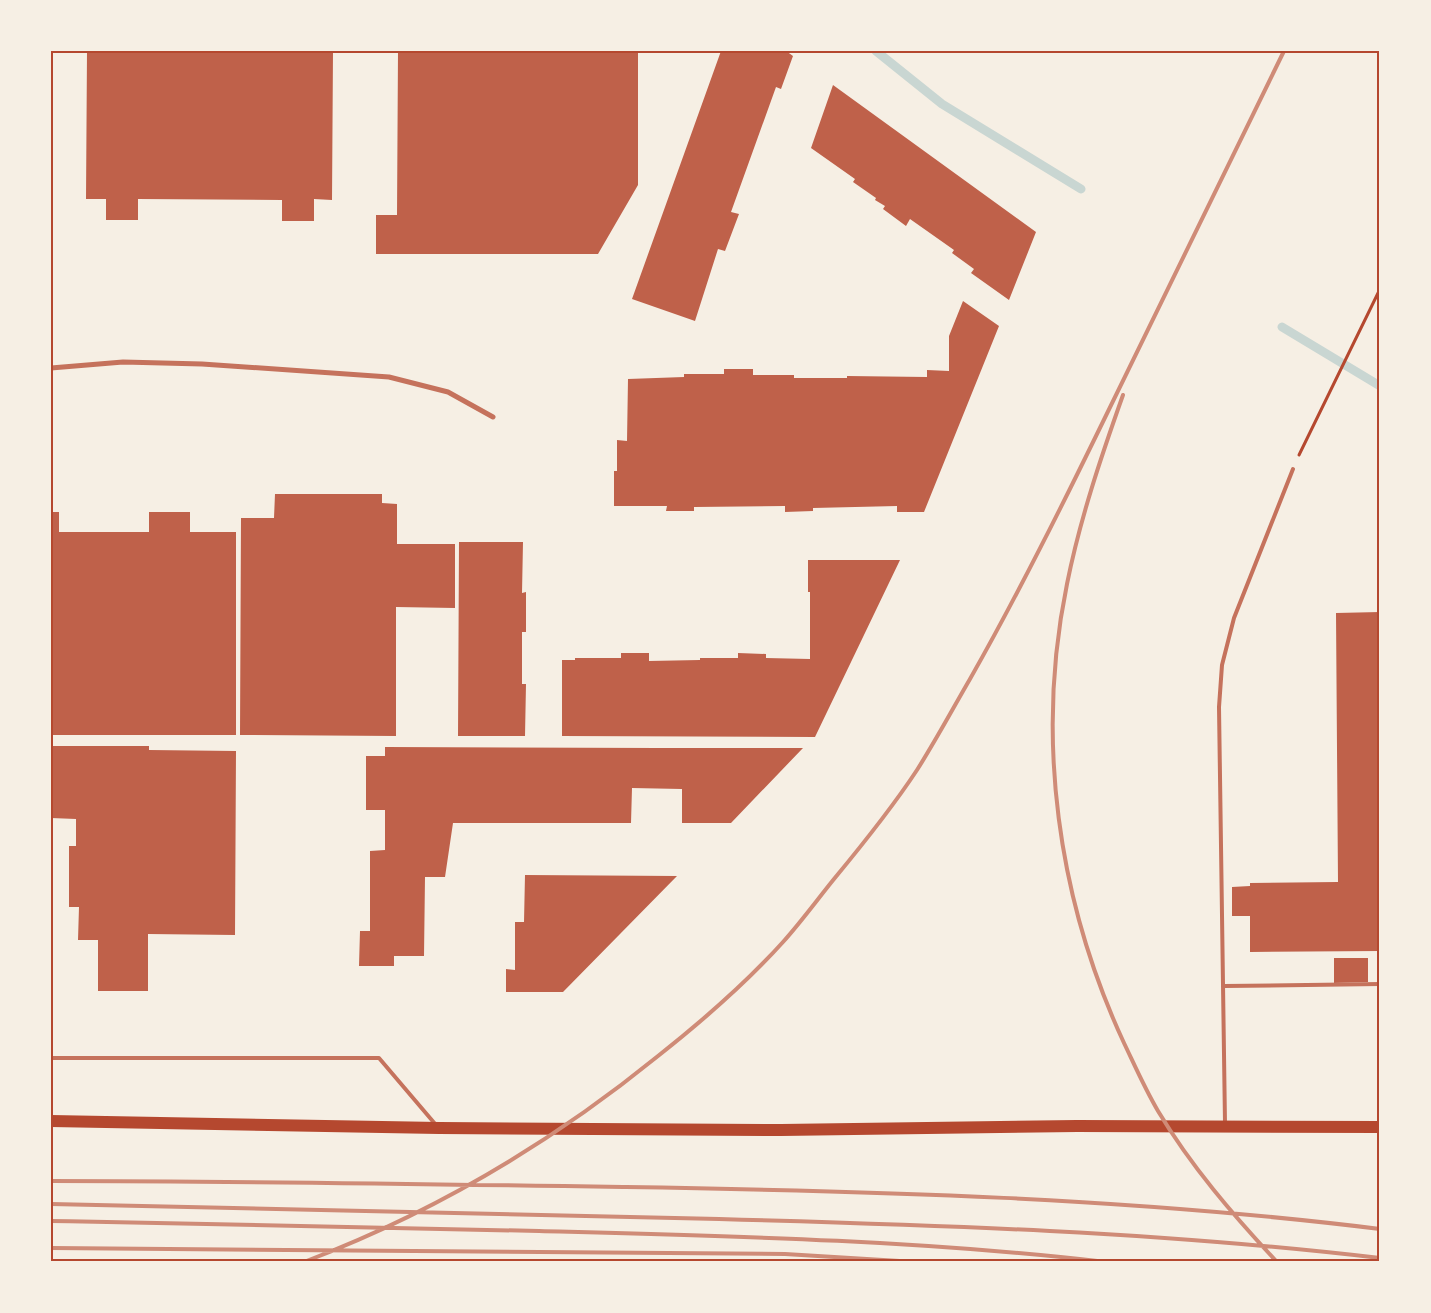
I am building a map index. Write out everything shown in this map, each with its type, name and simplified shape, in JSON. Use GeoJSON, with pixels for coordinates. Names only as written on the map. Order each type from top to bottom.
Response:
{"type":"FeatureCollection","features":[{"type":"Feature","properties":{"kind":"main road"},"geometry":{"type":"LineString","coordinates":[[51,1121],[439,1128],[781,1130],[1077,1126],[1380,1127]]}},
{"type":"Feature","properties":{"kind":"street"},"geometry":{"type":"LineString","coordinates":[[51,368],[123,362],[216,364],[389,377],[448,392],[493,417]]}},
{"type":"Feature","properties":{"kind":"lane"},"geometry":{"type":"LineString","coordinates":[[1225,1126],[1219,707],[1222,664],[1234,618],[1292,469]]}},
{"type":"Feature","properties":{"kind":"lane"},"geometry":{"type":"LineString","coordinates":[[1224,986],[1380,984]]}},
{"type":"Feature","properties":{"kind":"lane"},"geometry":{"type":"LineString","coordinates":[[51,1058],[378,1058],[439,1128]]}},
{"type":"Feature","properties":{"kind":"path"},"geometry":{"type":"LineString","coordinates":[[1292,469],[1380,290]]}},
{"type":"Feature","properties":{"kind":"building"},"geometry":{"type":"Polygon","coordinates":[[[87,51],[333,51],[332,200],[314,199],[314,221],[282,221],[282,200],[138,199],[138,220],[106,220],[106,199],[86,199],[87,51]]]}},
{"type":"Feature","properties":{"kind":"building"},"geometry":{"type":"Polygon","coordinates":[[[398,51],[638,51],[638,185],[598,254],[376,254],[376,215],[397,215],[398,51]]]}},
{"type":"Feature","properties":{"kind":"building"},"geometry":{"type":"Polygon","coordinates":[[[721,51],[786,51],[793,56],[781,89],[776,87],[731,212],[739,214],[725,251],[718,249],[695,321],[632,299],[721,51]]]}},
{"type":"Feature","properties":{"kind":"building"},"geometry":{"type":"Polygon","coordinates":[[[833,85],[1036,232],[1009,300],[971,273],[974,269],[952,253],[954,250],[910,219],[906,226],[883,209],[885,206],[875,200],[876,198],[853,182],[855,179],[811,148],[833,85]]]}},
{"type":"Feature","properties":{"kind":"building"},"geometry":{"type":"Polygon","coordinates":[[[963,301],[999,326],[924,512],[897,512],[897,506],[813,508],[813,511],[785,512],[785,506],[694,507],[694,511],[666,511],[667,506],[614,506],[614,471],[617,471],[617,440],[627,441],[628,379],[684,377],[684,374],[724,374],[724,369],[753,369],[753,375],[794,375],[794,378],[847,378],[847,376],[927,377],[927,370],[949,371],[949,336],[963,301]]]}},
{"type":"Feature","properties":{"kind":"building"},"geometry":{"type":"Polygon","coordinates":[[[275,494],[382,494],[382,503],[397,504],[397,544],[455,544],[455,608],[396,607],[396,736],[240,735],[241,518],[274,518],[275,494]]]}},
{"type":"Feature","properties":{"kind":"building"},"geometry":{"type":"Polygon","coordinates":[[[51,512],[59,512],[59,532],[149,532],[149,512],[190,512],[190,532],[236,532],[236,735],[51,735],[51,512]]]}},
{"type":"Feature","properties":{"kind":"building"},"geometry":{"type":"Polygon","coordinates":[[[459,542],[523,542],[522,593],[526,592],[526,632],[522,632],[522,684],[526,684],[525,736],[458,736],[459,542]]]}},
{"type":"Feature","properties":{"kind":"building"},"geometry":{"type":"Polygon","coordinates":[[[808,560],[900,560],[815,737],[562,736],[562,660],[575,660],[575,658],[621,658],[621,653],[649,653],[649,661],[738,658],[738,653],[766,654],[766,658],[810,659],[808,560]]]}},
{"type":"Feature","properties":{"kind":"building"},"geometry":{"type":"Polygon","coordinates":[[[1380,612],[1380,951],[1250,952],[1250,916],[1232,916],[1232,887],[1250,886],[1250,883],[1338,882],[1336,613],[1380,612]]]}},
{"type":"Feature","properties":{"kind":"building"},"geometry":{"type":"Polygon","coordinates":[[[51,746],[149,746],[149,750],[236,751],[235,935],[148,934],[148,991],[98,991],[98,940],[78,940],[79,907],[69,907],[69,846],[76,846],[76,819],[51,818],[51,746]]]}},
{"type":"Feature","properties":{"kind":"building"},"geometry":{"type":"Polygon","coordinates":[[[385,747],[803,748],[731,823],[682,823],[682,789],[632,788],[631,823],[453,823],[445,877],[425,877],[424,956],[394,956],[394,966],[359,966],[360,931],[370,931],[370,851],[385,850],[385,810],[366,810],[366,756],[385,756],[385,747]]]}},
{"type":"Feature","properties":{"kind":"building"},"geometry":{"type":"Polygon","coordinates":[[[525,875],[677,876],[563,992],[506,992],[506,969],[515,970],[515,922],[524,922],[525,875]]]}},
{"type":"Feature","properties":{"kind":"building"},"geometry":{"type":"Polygon","coordinates":[[[1334,958],[1368,958],[1368,982],[1334,983],[1334,958]]]}},
{"type":"Feature","properties":{"kind":"waterway"},"geometry":{"type":"LineString","coordinates":[[876,51],[942,104],[1081,189]]}},
{"type":"Feature","properties":{"kind":"waterway"},"geometry":{"type":"LineString","coordinates":[[1282,327],[1380,386]]}},
{"type":"Feature","properties":{"kind":"railway"},"geometry":{"type":"LineString","coordinates":[[304,1262],[352,1243],[444,1198],[489,1173],[576,1118],[617,1088],[707,1016],[754,972],[803,919],[877,826],[917,770],[987,649],[1066,497],[1284,51]]}},
{"type":"Feature","properties":{"kind":"railway"},"geometry":{"type":"LineString","coordinates":[[1123,395],[1099,465],[1078,536],[1067,584],[1058,642],[1053,701],[1054,760],[1059,818],[1069,876],[1083,933],[1101,989],[1153,1103],[1199,1171],[1244,1226],[1277,1262]]}},
{"type":"Feature","properties":{"kind":"railway"},"geometry":{"type":"LineString","coordinates":[[51,1181],[482,1185],[909,1194],[1098,1203],[1286,1218],[1380,1229]]}},
{"type":"Feature","properties":{"kind":"railway"},"geometry":{"type":"LineString","coordinates":[[51,1204],[802,1221],[967,1227],[1215,1242],[1380,1258]]}},
{"type":"Feature","properties":{"kind":"railway"},"geometry":{"type":"LineString","coordinates":[[51,1221],[752,1237],[964,1249],[1106,1262]]}},
{"type":"Feature","properties":{"kind":"railway"},"geometry":{"type":"LineString","coordinates":[[51,1248],[785,1254],[916,1262]]}}]}
